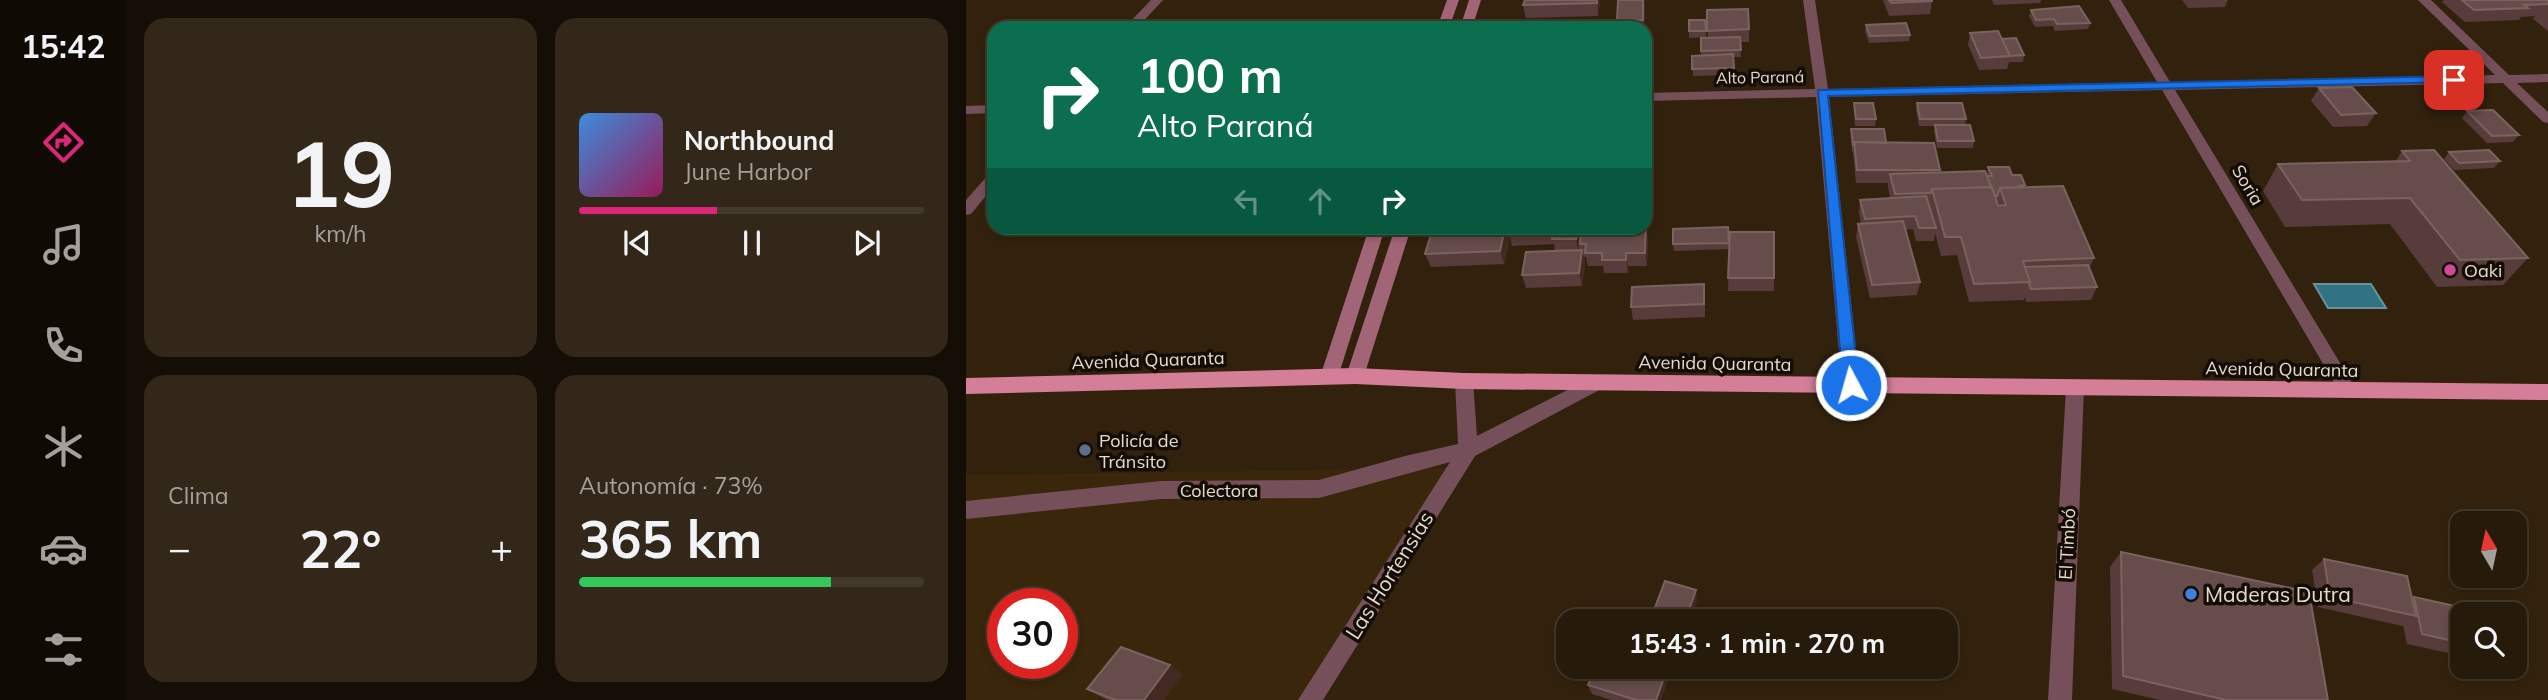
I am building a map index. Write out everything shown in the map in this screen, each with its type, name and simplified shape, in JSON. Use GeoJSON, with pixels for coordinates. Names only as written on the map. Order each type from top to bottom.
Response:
{"type":"FeatureCollection","features":[{"type":"Feature","properties":{"kind":"highway","name":"Avenida Quaranta"},"geometry":{"type":"LineString","coordinates":[[966,386],[1355,376],[1464,382],[2548,393]]}},
{"type":"Feature","properties":{"kind":"main road"},"geometry":{"type":"LineString","coordinates":[[1446,21],[1453,0]]}},
{"type":"Feature","properties":{"kind":"main road"},"geometry":{"type":"LineString","coordinates":[[1468,21],[1475,0]]}},
{"type":"Feature","properties":{"kind":"main road"},"geometry":{"type":"LineString","coordinates":[[1329,377],[1375,235]]}},
{"type":"Feature","properties":{"kind":"main road"},"geometry":{"type":"LineString","coordinates":[[1355,376],[1402,235]]}},
{"type":"Feature","properties":{"kind":"street"},"geometry":{"type":"LineString","coordinates":[[1137,21],[1157,0]]}},
{"type":"Feature","properties":{"kind":"street"},"geometry":{"type":"LineString","coordinates":[[1809,0],[1822,93],[1851,385]]}},
{"type":"Feature","properties":{"kind":"street","name":"Soria"},"geometry":{"type":"LineString","coordinates":[[2115,0],[2348,391]]}},
{"type":"Feature","properties":{"kind":"street"},"geometry":{"type":"LineString","coordinates":[[2424,0],[2548,119]]}},
{"type":"Feature","properties":{"kind":"street","name":"Alto Paraná"},"geometry":{"type":"LineString","coordinates":[[1652,97],[2548,78]]}},
{"type":"Feature","properties":{"kind":"street"},"geometry":{"type":"LineString","coordinates":[[966,110],[987,109]]}},
{"type":"Feature","properties":{"kind":"street"},"geometry":{"type":"LineString","coordinates":[[966,210],[987,185]]}},
{"type":"Feature","properties":{"kind":"street"},"geometry":{"type":"LineString","coordinates":[[1464,382],[1468,450],[1597,383]]}},
{"type":"Feature","properties":{"kind":"street","name":"El Timbó"},"geometry":{"type":"LineString","coordinates":[[2060,700],[2075,388]]}},
{"type":"Feature","properties":{"kind":"street","name":"Colectora"},"geometry":{"type":"LineString","coordinates":[[966,510],[1161,491],[1320,489],[1405,464],[1468,450]]}},
{"type":"Feature","properties":{"kind":"street","name":"Las Hortensias"},"geometry":{"type":"LineString","coordinates":[[1310,700],[1468,450]]}},
{"type":"Feature","properties":{"kind":"shaded area"},"geometry":{"type":"Polygon","coordinates":[[[1459,468],[1308,700],[966,700],[966,475],[1459,468]]]}},
{"type":"Feature","properties":{"kind":"water"},"geometry":{"type":"Polygon","coordinates":[[[2314,284],[2371,284],[2386,308],[2328,308],[2314,284]]]}},
{"type":"Feature","properties":{"kind":"building"},"geometry":{"type":"Polygon","coordinates":[[[1525,0],[1597,0],[1597,3],[1523,5],[1525,0]]]}},
{"type":"Feature","properties":{"kind":"building"},"geometry":{"type":"Polygon","coordinates":[[[1618,0],[1643,0],[1643,20],[1617,21],[1618,0]]]}},
{"type":"Feature","properties":{"kind":"building"},"geometry":{"type":"Polygon","coordinates":[[[1889,0],[1932,0],[1932,1],[1891,3],[1889,0]]]}},
{"type":"Feature","properties":{"kind":"building"},"geometry":{"type":"Polygon","coordinates":[[[2462,0],[2548,0],[2548,4],[2524,5],[2528,8],[2474,10],[2462,0]]]}},
{"type":"Feature","properties":{"kind":"building"},"geometry":{"type":"Polygon","coordinates":[[[2079,6],[2090,23],[2057,24],[2054,19],[2036,20],[2031,10],[2079,6]]]}},
{"type":"Feature","properties":{"kind":"building"},"geometry":{"type":"Polygon","coordinates":[[[1748,9],[1749,29],[1707,31],[1707,10],[1748,9]]]}},
{"type":"Feature","properties":{"kind":"building"},"geometry":{"type":"Polygon","coordinates":[[[1689,20],[1705,20],[1706,31],[1689,31],[1689,20]]]}},
{"type":"Feature","properties":{"kind":"building"},"geometry":{"type":"Polygon","coordinates":[[[1906,23],[1910,35],[1870,36],[1866,25],[1906,23]]]}},
{"type":"Feature","properties":{"kind":"building"},"geometry":{"type":"Polygon","coordinates":[[[1998,31],[2010,56],[1981,58],[1970,33],[1998,31]]]}},
{"type":"Feature","properties":{"kind":"building"},"geometry":{"type":"Polygon","coordinates":[[[1740,37],[1741,50],[1701,51],[1701,38],[1740,37]]]}},
{"type":"Feature","properties":{"kind":"building"},"geometry":{"type":"Polygon","coordinates":[[[2016,38],[2024,55],[2010,56],[2002,39],[2016,38]]]}},
{"type":"Feature","properties":{"kind":"building"},"geometry":{"type":"Polygon","coordinates":[[[1733,54],[1734,68],[1692,69],[1692,56],[1733,54]]]}},
{"type":"Feature","properties":{"kind":"building"},"geometry":{"type":"Polygon","coordinates":[[[2352,87],[2376,113],[2341,115],[2319,88],[2352,87]]]}},
{"type":"Feature","properties":{"kind":"building"},"geometry":{"type":"Polygon","coordinates":[[[1854,103],[1873,103],[1876,119],[1856,119],[1854,103]]]}},
{"type":"Feature","properties":{"kind":"building"},"geometry":{"type":"Polygon","coordinates":[[[1917,103],[1962,103],[1966,119],[1920,119],[1917,103]]]}},
{"type":"Feature","properties":{"kind":"building"},"geometry":{"type":"Polygon","coordinates":[[[2493,110],[2519,135],[2492,136],[2467,111],[2493,110]]]}},
{"type":"Feature","properties":{"kind":"building"},"geometry":{"type":"Polygon","coordinates":[[[1935,125],[1970,125],[1974,141],[1938,141],[1935,125]]]}},
{"type":"Feature","properties":{"kind":"building"},"geometry":{"type":"Polygon","coordinates":[[[1851,129],[1884,129],[1886,143],[1854,142],[1853,145],[1851,129]]]}},
{"type":"Feature","properties":{"kind":"building"},"geometry":{"type":"Polygon","coordinates":[[[1854,142],[1934,143],[1940,170],[1857,170],[1854,142]]]}},
{"type":"Feature","properties":{"kind":"building"},"geometry":{"type":"Polygon","coordinates":[[[2434,150],[2528,258],[2460,260],[2410,198],[2302,200],[2278,164],[2410,161],[2402,151],[2434,150]]]}},
{"type":"Feature","properties":{"kind":"building"},"geometry":{"type":"Polygon","coordinates":[[[2489,150],[2500,161],[2459,163],[2449,152],[2489,150]]]}},
{"type":"Feature","properties":{"kind":"building"},"geometry":{"type":"Polygon","coordinates":[[[1988,167],[2009,167],[2012,175],[2021,175],[2025,185],[2000,188],[1995,196],[1987,176],[1992,176],[1988,167]]]}},
{"type":"Feature","properties":{"kind":"building"},"geometry":{"type":"Polygon","coordinates":[[[1985,171],[1991,187],[1932,189],[1931,193],[1895,194],[1890,174],[1985,171]]]}},
{"type":"Feature","properties":{"kind":"building"},"geometry":{"type":"Polygon","coordinates":[[[2063,186],[2094,258],[2023,261],[2030,282],[1974,284],[1961,237],[1945,237],[1932,189],[1992,187],[1998,206],[2006,205],[2000,188],[2063,186]]]}},
{"type":"Feature","properties":{"kind":"building"},"geometry":{"type":"Polygon","coordinates":[[[1926,196],[1936,228],[1919,228],[1915,216],[1865,219],[1860,200],[1926,196]]]}},
{"type":"Feature","properties":{"kind":"building"},"geometry":{"type":"Polygon","coordinates":[[[1903,221],[1920,282],[1872,285],[1858,224],[1903,221]]]}},
{"type":"Feature","properties":{"kind":"building"},"geometry":{"type":"Polygon","coordinates":[[[1728,227],[1729,243],[1673,244],[1673,229],[1728,227]]]}},
{"type":"Feature","properties":{"kind":"building"},"geometry":{"type":"Polygon","coordinates":[[[1730,232],[1774,232],[1774,278],[1728,278],[1730,232]]]}},
{"type":"Feature","properties":{"kind":"building"},"geometry":{"type":"Polygon","coordinates":[[[1431,235],[1503,235],[1500,251],[1425,254],[1431,235]]]}},
{"type":"Feature","properties":{"kind":"building"},"geometry":{"type":"Polygon","coordinates":[[[1552,235],[1576,235],[1576,239],[1552,239],[1552,235]]]}},
{"type":"Feature","properties":{"kind":"building"},"geometry":{"type":"Polygon","coordinates":[[[1581,235],[1646,235],[1645,253],[1626,253],[1626,260],[1602,260],[1602,253],[1585,253],[1586,244],[1580,244],[1581,235]]]}},
{"type":"Feature","properties":{"kind":"building"},"geometry":{"type":"Polygon","coordinates":[[[1582,250],[1579,273],[1522,275],[1526,252],[1582,250]]]}},
{"type":"Feature","properties":{"kind":"building"},"geometry":{"type":"Polygon","coordinates":[[[2088,265],[2097,287],[2031,289],[2025,267],[2088,265]]]}},
{"type":"Feature","properties":{"kind":"building"},"geometry":{"type":"Polygon","coordinates":[[[1704,284],[1704,304],[1631,307],[1632,287],[1704,284]]]}},
{"type":"Feature","properties":{"kind":"building"},"geometry":{"type":"Polygon","coordinates":[[[2121,552],[2309,592],[2328,700],[2226,700],[2123,676],[2121,552]]]}},
{"type":"Feature","properties":{"kind":"building"},"geometry":{"type":"Polygon","coordinates":[[[2324,559],[2407,576],[2416,616],[2330,597],[2324,559]]]}},
{"type":"Feature","properties":{"kind":"building"},"geometry":{"type":"Polygon","coordinates":[[[1665,581],[1696,590],[1689,609],[1654,609],[1665,581]]]}},
{"type":"Feature","properties":{"kind":"building"},"geometry":{"type":"Polygon","coordinates":[[[2414,597],[2450,605],[2450,640],[2422,634],[2414,597]]]}},
{"type":"Feature","properties":{"kind":"building"},"geometry":{"type":"Polygon","coordinates":[[[1121,647],[1170,665],[1144,700],[1115,700],[1087,689],[1121,647]]]}},
{"type":"Feature","properties":{"kind":"building"},"geometry":{"type":"Polygon","coordinates":[[[1591,679],[1664,679],[1656,700],[1636,700],[1588,685],[1591,679]]]}},
{"type":"Feature","properties":{"kind":"place","name":"Oaki"},"geometry":{"type":"Point","coordinates":[2450,270]}},
{"type":"Feature","properties":{"kind":"place","name":"Policía de Tránsito"},"geometry":{"type":"Point","coordinates":[1085,450]}},
{"type":"Feature","properties":{"kind":"place","name":"Maderas Dutra"},"geometry":{"type":"Point","coordinates":[2191,594]}},
{"type":"Feature","properties":{"kind":"route"},"geometry":{"type":"LineString","coordinates":[[1851,385],[1822,93],[2454,80]]}}]}
